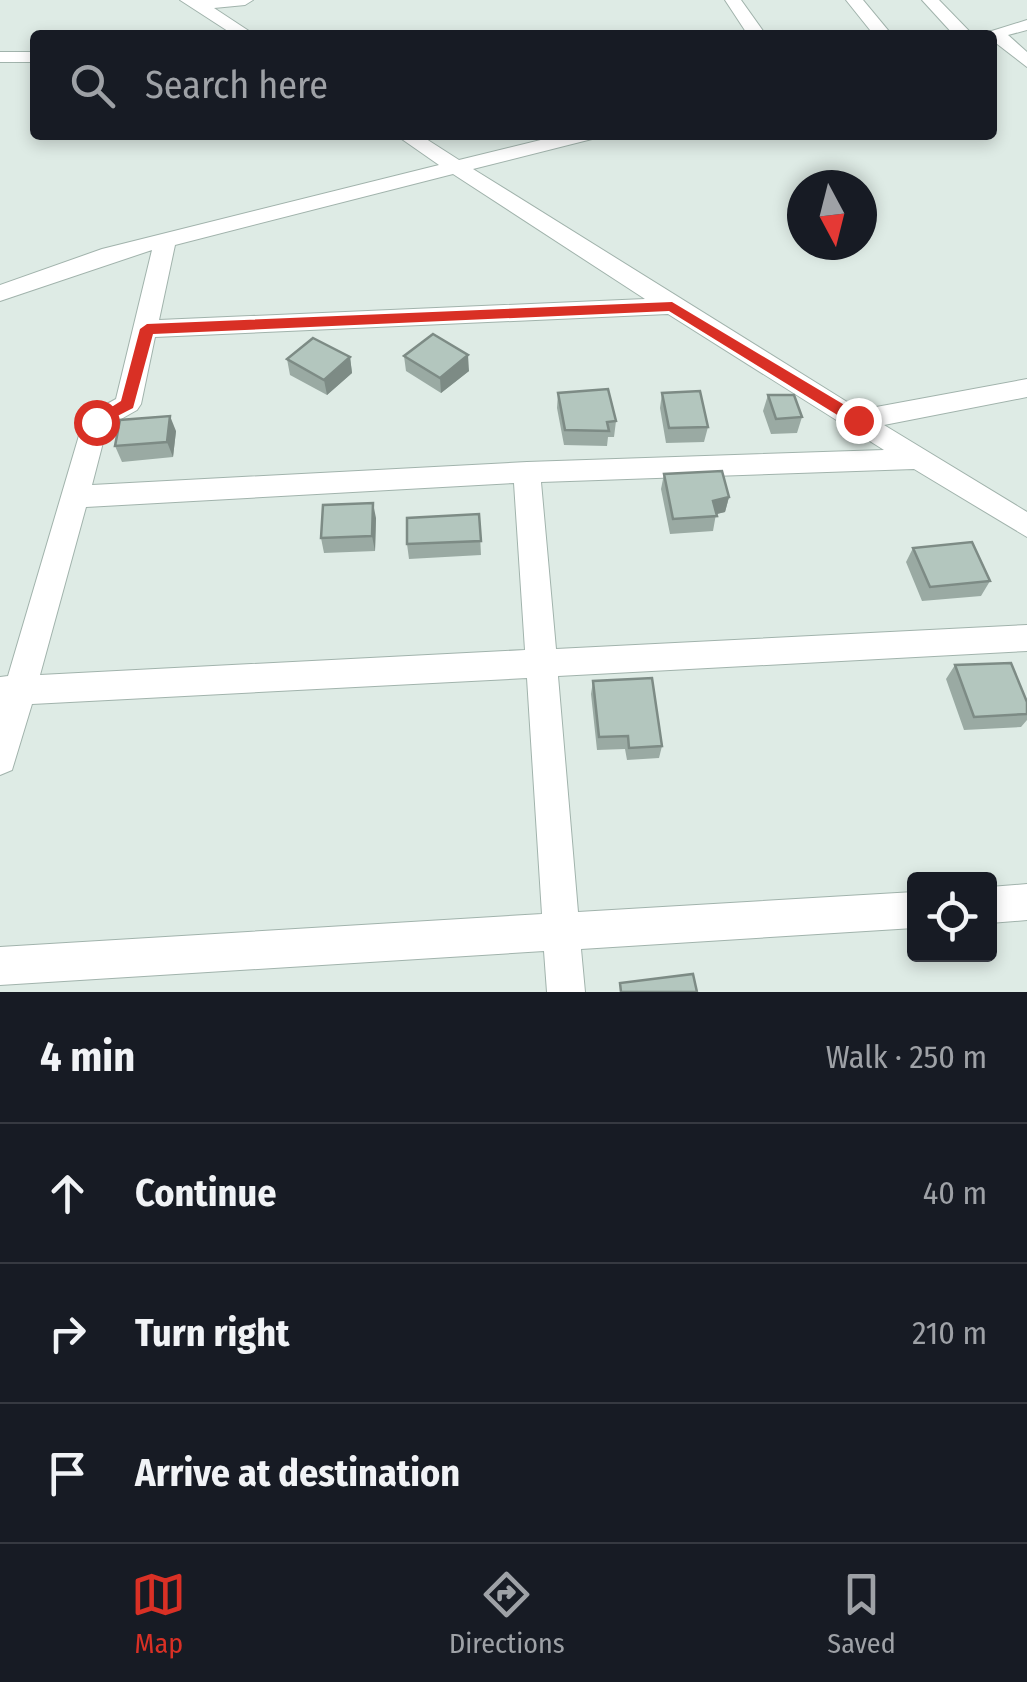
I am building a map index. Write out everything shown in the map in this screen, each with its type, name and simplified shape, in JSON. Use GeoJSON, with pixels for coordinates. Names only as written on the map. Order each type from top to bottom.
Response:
{"type":"FeatureCollection","features":[{"type":"Feature","properties":{"kind":"street"},"geometry":{"type":"LineString","coordinates":[[192,2],[245,0]]}},
{"type":"Feature","properties":{"kind":"street"},"geometry":{"type":"LineString","coordinates":[[733,0],[754,30]]}},
{"type":"Feature","properties":{"kind":"street"},"geometry":{"type":"LineString","coordinates":[[854,0],[880,30]]}},
{"type":"Feature","properties":{"kind":"street"},"geometry":{"type":"LineString","coordinates":[[930,0],[959,30]]}},
{"type":"Feature","properties":{"kind":"street"},"geometry":{"type":"LineString","coordinates":[[192,2],[238,30]]}},
{"type":"Feature","properties":{"kind":"street"},"geometry":{"type":"LineString","coordinates":[[997,33],[1027,25]]}},
{"type":"Feature","properties":{"kind":"street"},"geometry":{"type":"LineString","coordinates":[[997,38],[1027,62]]}},
{"type":"Feature","properties":{"kind":"street"},"geometry":{"type":"LineString","coordinates":[[0,57],[30,57]]}},
{"type":"Feature","properties":{"kind":"street"},"geometry":{"type":"LineString","coordinates":[[414,140],[1027,526]]}},
{"type":"Feature","properties":{"kind":"street"},"geometry":{"type":"LineString","coordinates":[[0,294],[77,265],[166,240],[566,140]]}},
{"type":"Feature","properties":{"kind":"street"},"geometry":{"type":"LineString","coordinates":[[0,758],[10,690],[96,422],[128,404],[166,240]]}},
{"type":"Feature","properties":{"kind":"street"},"geometry":{"type":"LineString","coordinates":[[147,329],[672,306]]}},
{"type":"Feature","properties":{"kind":"street"},"geometry":{"type":"LineString","coordinates":[[858,420],[1027,388]]}},
{"type":"Feature","properties":{"kind":"street"},"geometry":{"type":"LineString","coordinates":[[75,497],[527,472],[916,459]]}},
{"type":"Feature","properties":{"kind":"street"},"geometry":{"type":"LineString","coordinates":[[527,472],[566,992]]}},
{"type":"Feature","properties":{"kind":"street"},"geometry":{"type":"LineString","coordinates":[[10,690],[540,666],[1027,638]]}},
{"type":"Feature","properties":{"kind":"street"},"geometry":{"type":"LineString","coordinates":[[997,904],[1027,902]]}},
{"type":"Feature","properties":{"kind":"street"},"geometry":{"type":"LineString","coordinates":[[0,966],[907,910]]}},
{"type":"Feature","properties":{"kind":"building"},"geometry":{"type":"Polygon","coordinates":[[[433,334],[468,355],[440,378],[404,356],[433,334]]]}},
{"type":"Feature","properties":{"kind":"building"},"geometry":{"type":"Polygon","coordinates":[[[313,338],[350,357],[324,380],[287,359],[313,338]]]}},
{"type":"Feature","properties":{"kind":"building"},"geometry":{"type":"Polygon","coordinates":[[[608,389],[616,421],[607,422],[609,431],[565,430],[558,393],[608,389]]]}},
{"type":"Feature","properties":{"kind":"building"},"geometry":{"type":"Polygon","coordinates":[[[700,391],[708,427],[669,428],[662,393],[700,391]]]}},
{"type":"Feature","properties":{"kind":"building"},"geometry":{"type":"Polygon","coordinates":[[[768,395],[794,395],[802,417],[776,419],[768,395]]]}},
{"type":"Feature","properties":{"kind":"building"},"geometry":{"type":"Polygon","coordinates":[[[170,416],[167,442],[115,446],[120,420],[170,416]]]}},
{"type":"Feature","properties":{"kind":"building"},"geometry":{"type":"Polygon","coordinates":[[[722,471],[729,497],[713,501],[717,516],[673,519],[664,474],[722,471]]]}},
{"type":"Feature","properties":{"kind":"building"},"geometry":{"type":"Polygon","coordinates":[[[373,503],[372,536],[321,538],[323,505],[373,503]]]}},
{"type":"Feature","properties":{"kind":"building"},"geometry":{"type":"Polygon","coordinates":[[[479,514],[481,541],[407,544],[407,518],[479,514]]]}},
{"type":"Feature","properties":{"kind":"building"},"geometry":{"type":"Polygon","coordinates":[[[972,542],[990,581],[930,587],[913,548],[972,542]]]}},
{"type":"Feature","properties":{"kind":"building"},"geometry":{"type":"Polygon","coordinates":[[[1011,663],[1027,702],[1027,714],[974,717],[955,665],[1011,663]]]}},
{"type":"Feature","properties":{"kind":"building"},"geometry":{"type":"Polygon","coordinates":[[[652,678],[662,746],[629,748],[628,736],[599,737],[593,681],[652,678]]]}},
{"type":"Feature","properties":{"kind":"building"},"geometry":{"type":"Polygon","coordinates":[[[693,974],[697,992],[621,992],[620,983],[693,974]]]}},
{"type":"Feature","properties":{"kind":"route"},"geometry":{"type":"LineString","coordinates":[[96,422],[128,404],[147,329],[672,306],[858,420]]}}]}
